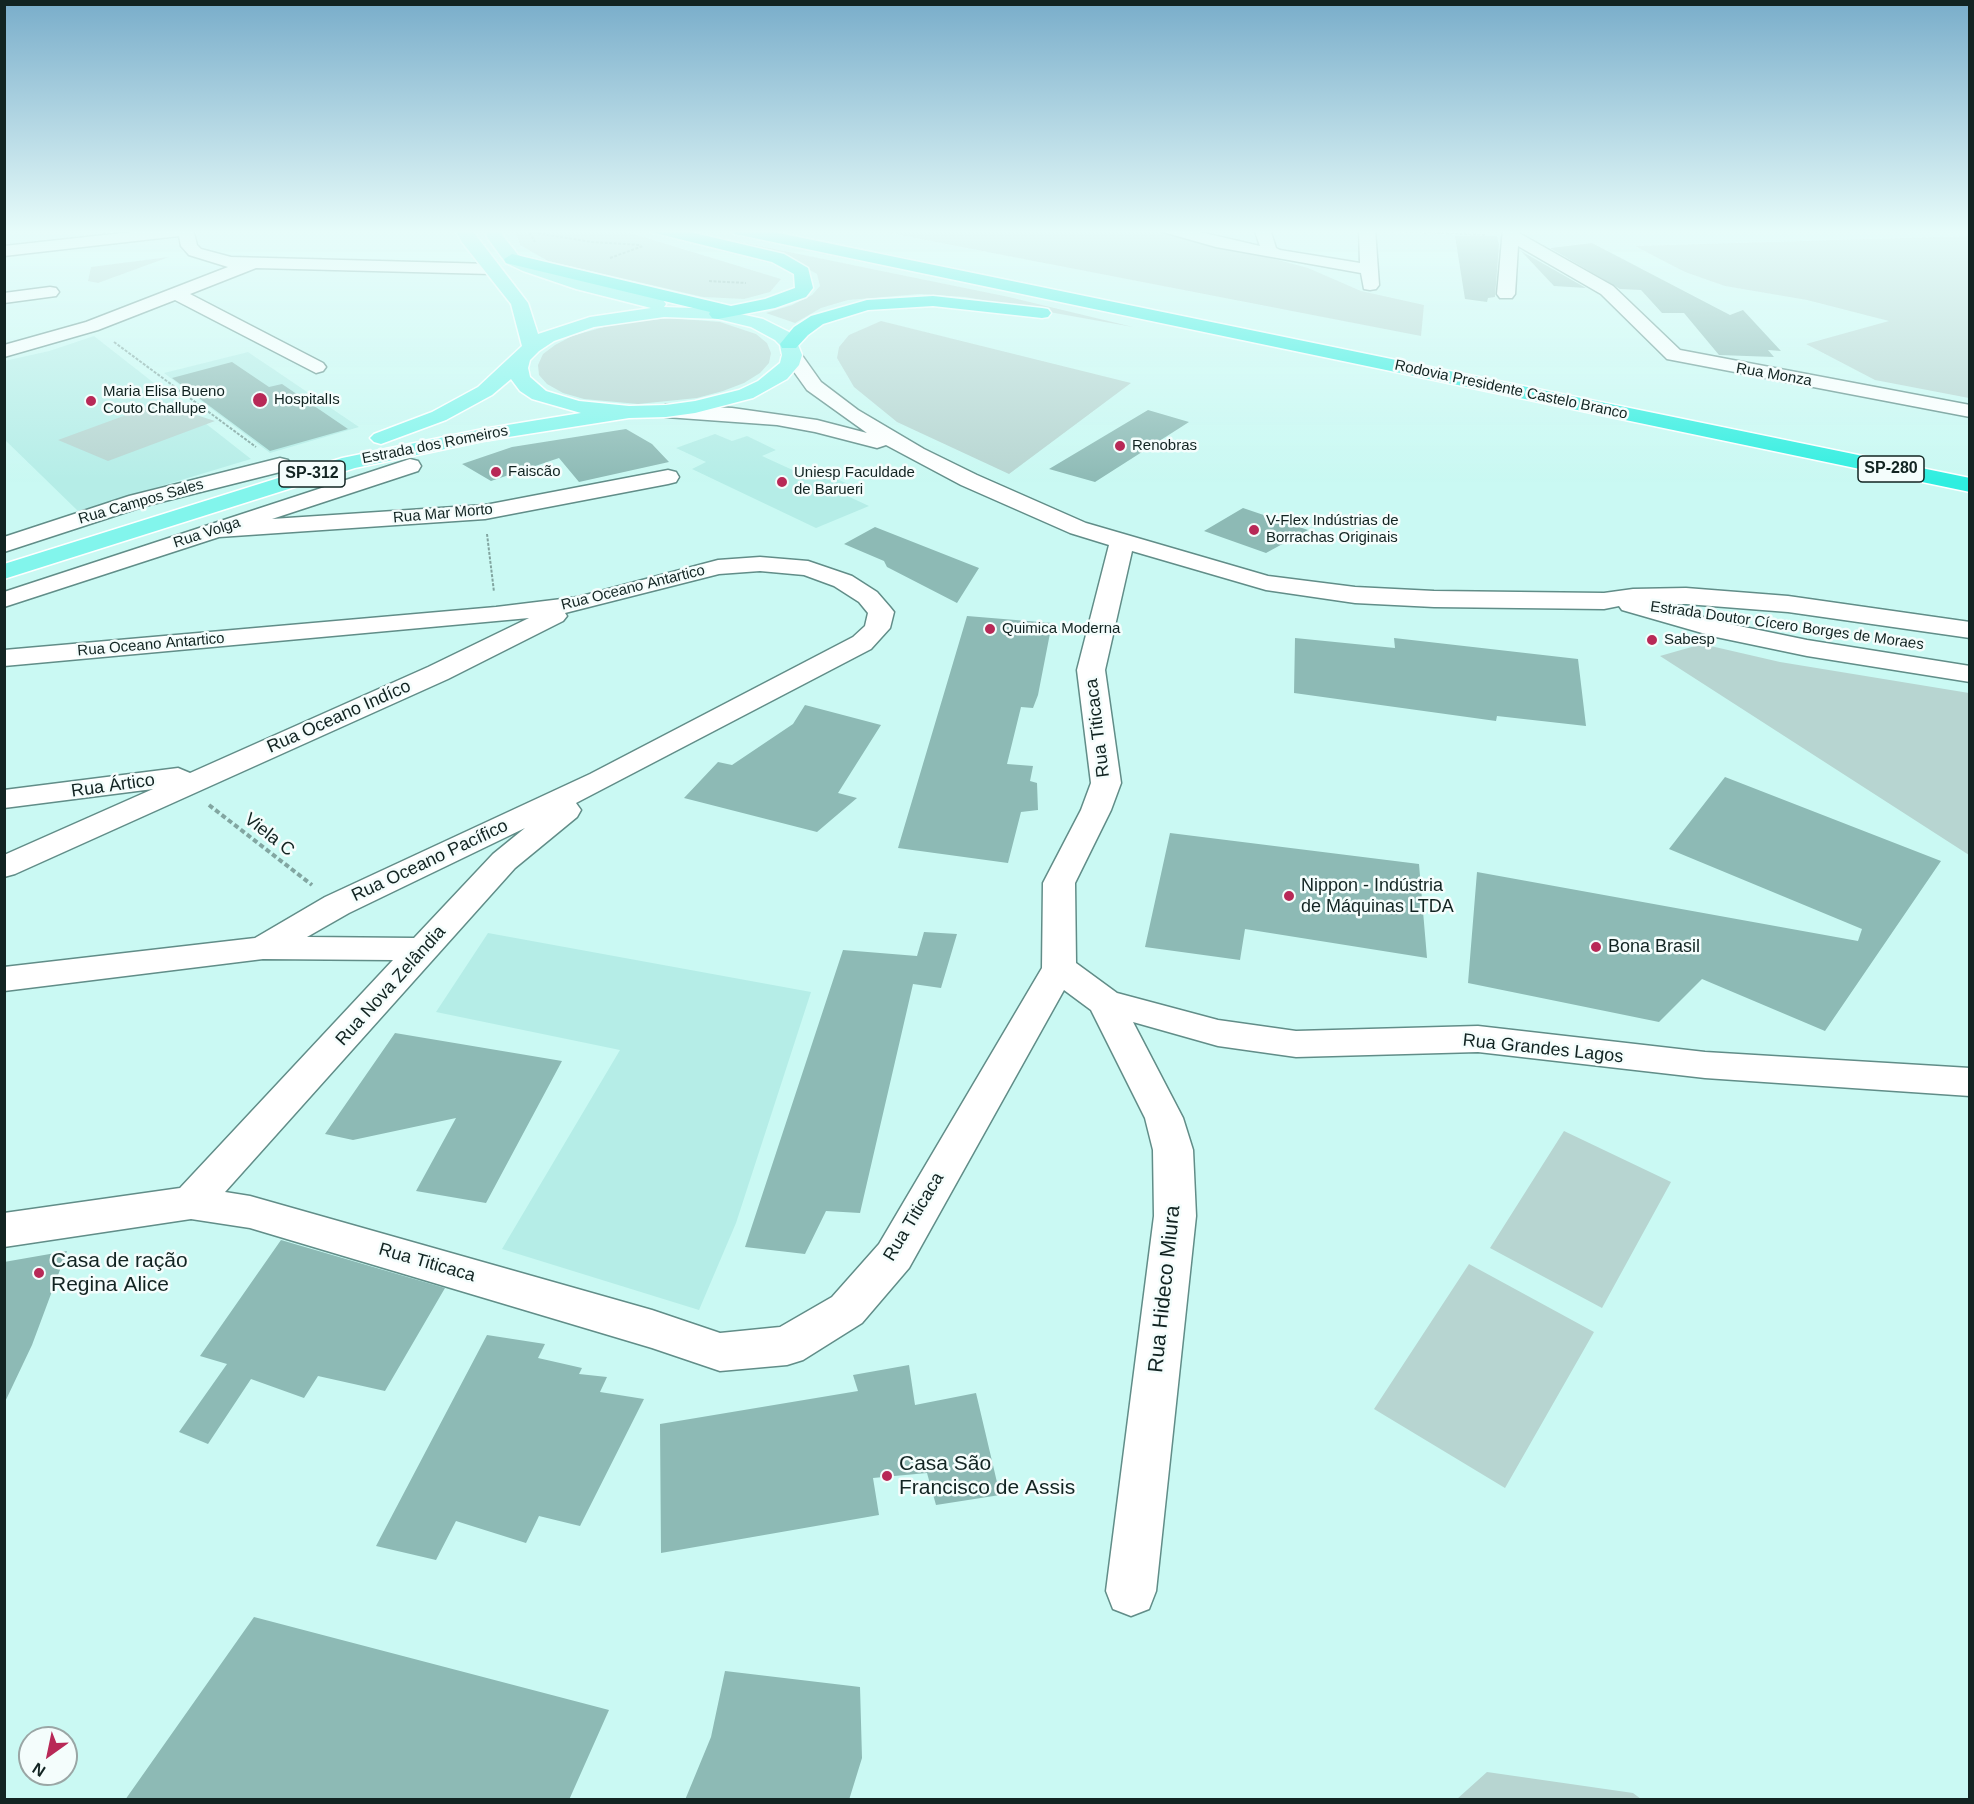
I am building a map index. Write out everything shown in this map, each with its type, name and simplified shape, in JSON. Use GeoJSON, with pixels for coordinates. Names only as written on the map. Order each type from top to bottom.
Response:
{"type":"FeatureCollection","features":[{"type":"Feature","properties":{"kind":"highway"},"geometry":{"type":"LineString","coordinates":[[791,349],[801,330],[817,320],[838,313]]}},
{"type":"Feature","properties":{"kind":"highway"},"geometry":{"type":"LineString","coordinates":[[1037,313],[1052,315],[1044,313]]}},
{"type":"Feature","properties":{"kind":"highway","name":"Rodovia Presidente Castelo Branco"},"geometry":{"type":"LineString","coordinates":[[1122,313],[1966,497]]}},
{"type":"Feature","properties":{"kind":"highway"},"geometry":{"type":"LineString","coordinates":[[1233,313],[1252,317]]}},
{"type":"Feature","properties":{"kind":"main road"},"geometry":{"type":"LineString","coordinates":[[524,313],[527,353],[518,368],[520,378],[527,387],[539,395],[577,407],[629,412]]}},
{"type":"Feature","properties":{"kind":"main road","name":"Estrada dos Romeiros"},"geometry":{"type":"LineString","coordinates":[[4,555],[280,465],[381,437],[439,416],[485,391],[547,337],[590,322],[641,313]]}},
{"type":"Feature","properties":{"kind":"main road"},"geometry":{"type":"LineString","coordinates":[[727,313],[757,323],[782,336],[791,349]]}},
{"type":"Feature","properties":{"kind":"main road","name":"SP-312"},"geometry":{"type":"LineString","coordinates":[[629,412],[666,411],[722,401],[746,394],[780,375],[789,365],[791,349]]}},
{"type":"Feature","properties":{"kind":"main road","name":"Estrada dos Romeiros"},"geometry":{"type":"LineString","coordinates":[[4,572],[350,463],[462,439],[629,412]]}},
{"type":"Feature","properties":{"kind":"street"},"geometry":{"type":"LineString","coordinates":[[4,351],[92,326],[126,313]]}},
{"type":"Feature","properties":{"kind":"street"},"geometry":{"type":"LineString","coordinates":[[214,313],[316,367]]}},
{"type":"Feature","properties":{"kind":"street","name":"Rua Monza"},"geometry":{"type":"LineString","coordinates":[[1631,313],[1674,355],[1970,411]]}},
{"type":"Feature","properties":{"kind":"street","name":"Estrada Doutor Cícero Borges de Moraes"},"geometry":{"type":"LineString","coordinates":[[791,349],[802,372],[828,397],[851,414],[916,453],[1078,528],[1266,583],[1319,591],[1434,599],[1615,602],[1827,629],[1970,653]]}},
{"type":"Feature","properties":{"kind":"street","name":"Estrada Doutor Cícero Borges de Moraes"},"geometry":{"type":"LineString","coordinates":[[666,411],[732,414],[787,421],[855,435],[916,453]]}},
{"type":"Feature","properties":{"kind":"street","name":"Rua Campos Sales"},"geometry":{"type":"LineString","coordinates":[[4,545],[137,501],[280,465]]}},
{"type":"Feature","properties":{"kind":"street","name":"Rua Volga"},"geometry":{"type":"LineString","coordinates":[[4,600],[410,466]]}},
{"type":"Feature","properties":{"kind":"street","name":"Rua Mar Morto"},"geometry":{"type":"LineString","coordinates":[[216,530],[485,512],[668,477]]}},
{"type":"Feature","properties":{"kind":"street","name":"Rua Titicaca"},"geometry":{"type":"LineString","coordinates":[[4,1230],[191,1203],[250,1212],[652,1329],[720,1352],[787,1346],[847,1310],[894,1256],[1059,968],[1059,883],[1096,810],[1106,783],[1090,670],[1122,542]]}},
{"type":"Feature","properties":{"kind":"street","name":"Rua Oceano Antartico"},"geometry":{"type":"LineString","coordinates":[[4,658],[496,615],[579,604],[717,567],[760,564],[808,568],[843,581],[868,597],[881,612],[877,628],[862,643],[601,780]]}},
{"type":"Feature","properties":{"kind":"street","name":"Estrada Doutor Cícero Borges de Moraes"},"geometry":{"type":"LineString","coordinates":[[1615,602],[1660,596],[1722,598],[1810,607],[1970,630]]}},
{"type":"Feature","properties":{"kind":"street"},"geometry":{"type":"LineString","coordinates":[[1615,602],[1716,629],[1807,648],[1970,674]]}},
{"type":"Feature","properties":{"kind":"street","name":"Rua Oceano Indíco"},"geometry":{"type":"LineString","coordinates":[[4,867],[438,673],[579,604]]}},
{"type":"Feature","properties":{"kind":"street","name":"Rua Ártico"},"geometry":{"type":"LineString","coordinates":[[4,799],[221,771]]}},
{"type":"Feature","properties":{"kind":"street","name":"Rua Oceano Pacífico"},"geometry":{"type":"LineString","coordinates":[[263,948],[337,905],[601,780]]}},
{"type":"Feature","properties":{"kind":"street","name":"Rua Nova Zelândia"},"geometry":{"type":"LineString","coordinates":[[191,1203],[504,861],[601,780]]}},
{"type":"Feature","properties":{"kind":"street"},"geometry":{"type":"LineString","coordinates":[[72,792],[92,802],[98,810],[97,824]]}},
{"type":"Feature","properties":{"kind":"street","name":"Rua Oceano Pacífico"},"geometry":{"type":"LineString","coordinates":[[4,979],[263,948],[424,949]]}},
{"type":"Feature","properties":{"kind":"street","name":"Rua Grandes Lagos"},"geometry":{"type":"LineString","coordinates":[[1059,968],[1105,1002],[1218,1033],[1296,1044],[1478,1039],[1705,1065],[1970,1082]]}},
{"type":"Feature","properties":{"kind":"street","name":"Rua Hideco Miura"},"geometry":{"type":"LineString","coordinates":[[1105,1002],[1164,1118],[1173,1150],[1175,1216],[1131,1591]]}},
{"type":"Feature","properties":{"kind":"path"},"geometry":{"type":"LineString","coordinates":[[92,326],[239,433]]}},
{"type":"Feature","properties":{"kind":"path"},"geometry":{"type":"LineString","coordinates":[[485,512],[496,615]]}},
{"type":"Feature","properties":{"kind":"path","name":"Viela C"},"geometry":{"type":"LineString","coordinates":[[184,786],[337,905]]}},
{"type":"Feature","properties":{"kind":"shaded area"},"geometry":{"type":"Polygon","coordinates":[[[767,313],[812,313],[795,323],[767,313]]]}},
{"type":"Feature","properties":{"kind":"shaded area"},"geometry":{"type":"Polygon","coordinates":[[[1056,313],[1076,313],[1133,327],[1056,313]]]}},
{"type":"Feature","properties":{"kind":"shaded area"},"geometry":{"type":"Polygon","coordinates":[[[1303,313],[1423,313],[1421,336],[1303,313]]]}},
{"type":"Feature","properties":{"kind":"shaded area"},"geometry":{"type":"Polygon","coordinates":[[[1858,313],[1969,313],[1969,398],[1875,380],[1806,344],[1889,321],[1858,313]]]}},
{"type":"Feature","properties":{"kind":"shaded area"},"geometry":{"type":"Polygon","coordinates":[[[670,318],[720,322],[756,334],[767,343],[771,353],[769,363],[760,373],[744,383],[723,391],[697,398],[638,404],[584,399],[563,393],[547,384],[539,375],[538,365],[543,354],[572,336],[618,323],[670,318]]]}},
{"type":"Feature","properties":{"kind":"shaded area"},"geometry":{"type":"Polygon","coordinates":[[[881,321],[1131,383],[1009,474],[897,422],[854,387],[837,358],[839,347],[849,335],[881,321]]]}},
{"type":"Feature","properties":{"kind":"shaded area","name":"Maria Elisa Bueno Couto Challupe"},"geometry":{"type":"Polygon","coordinates":[[[94,336],[251,459],[78,511],[5,440],[4,361],[49,351],[94,336]]]}},
{"type":"Feature","properties":{"kind":"shaded area","name":"HospitalIs"},"geometry":{"type":"Polygon","coordinates":[[[248,352],[359,427],[270,453],[164,373],[248,352]]]}},
{"type":"Feature","properties":{"kind":"shaded area"},"geometry":{"type":"Polygon","coordinates":[[[159,403],[215,421],[108,461],[58,440],[159,403]]]}},
{"type":"Feature","properties":{"kind":"shaded area","name":"Uniesp Faculdade de Barueri"},"geometry":{"type":"Polygon","coordinates":[[[715,434],[732,441],[747,436],[776,450],[762,456],[808,477],[821,472],[855,487],[841,493],[869,506],[816,528],[692,469],[706,462],[676,448],[715,434]]]}},
{"type":"Feature","properties":{"kind":"shaded area"},"geometry":{"type":"Polygon","coordinates":[[[1702,644],[1780,662],[1969,693],[1969,855],[1660,656],[1702,644]]]}},
{"type":"Feature","properties":{"kind":"shaded area"},"geometry":{"type":"Polygon","coordinates":[[[488,933],[811,992],[736,1223],[699,1310],[502,1249],[620,1050],[436,1012],[488,933]]]}},
{"type":"Feature","properties":{"kind":"shaded area"},"geometry":{"type":"Polygon","coordinates":[[[1564,1131],[1671,1182],[1602,1308],[1490,1248],[1564,1131]]]}},
{"type":"Feature","properties":{"kind":"shaded area"},"geometry":{"type":"Polygon","coordinates":[[[1469,1264],[1594,1332],[1505,1488],[1374,1409],[1469,1264]]]}},
{"type":"Feature","properties":{"kind":"shaded area"},"geometry":{"type":"Polygon","coordinates":[[[1487,1772],[1633,1793],[1641,1799],[1457,1799],[1487,1772]]]}},
{"type":"Feature","properties":{"kind":"building"},"geometry":{"type":"Polygon","coordinates":[[[1684,313],[1730,315],[1746,313],[1781,351],[1768,350],[1774,357],[1719,355],[1684,313]]]}},
{"type":"Feature","properties":{"kind":"building","name":"HospitalIs"},"geometry":{"type":"Polygon","coordinates":[[[232,362],[269,387],[282,384],[348,429],[270,451],[172,378],[232,362]]]}},
{"type":"Feature","properties":{"kind":"building","name":"Renobras"},"geometry":{"type":"Polygon","coordinates":[[[1148,410],[1189,422],[1095,482],[1049,469],[1148,410]]]}},
{"type":"Feature","properties":{"kind":"building"},"geometry":{"type":"Polygon","coordinates":[[[626,429],[652,444],[669,462],[579,482],[559,458],[491,481],[462,464],[512,447],[626,429]]]}},
{"type":"Feature","properties":{"kind":"building","name":"V-Flex Indústrias de Borrachas Originais"},"geometry":{"type":"Polygon","coordinates":[[[1243,508],[1308,530],[1266,553],[1204,531],[1243,508]]]}},
{"type":"Feature","properties":{"kind":"building"},"geometry":{"type":"Polygon","coordinates":[[[875,527],[979,568],[957,603],[887,567],[884,561],[844,544],[875,527]]]}},
{"type":"Feature","properties":{"kind":"building"},"geometry":{"type":"Polygon","coordinates":[[[967,616],[1052,623],[1038,695],[1033,708],[1021,707],[1007,764],[1033,766],[1030,781],[1037,783],[1038,810],[1021,812],[1008,863],[898,848],[967,616]]]}},
{"type":"Feature","properties":{"kind":"building"},"geometry":{"type":"Polygon","coordinates":[[[1295,638],[1395,648],[1394,638],[1578,659],[1586,726],[1497,716],[1496,721],[1294,693],[1295,638]]]}},
{"type":"Feature","properties":{"kind":"building"},"geometry":{"type":"Polygon","coordinates":[[[805,705],[881,725],[838,793],[857,798],[817,832],[684,798],[718,762],[732,765],[793,724],[805,705]]]}},
{"type":"Feature","properties":{"kind":"building"},"geometry":{"type":"Polygon","coordinates":[[[1725,777],[1941,861],[1825,1031],[1702,979],[1659,1022],[1468,983],[1477,872],[1858,941],[1862,929],[1669,849],[1725,777]]]}},
{"type":"Feature","properties":{"kind":"building","name":"Nippon - Indústria de Máquinas LTDA"},"geometry":{"type":"Polygon","coordinates":[[[1170,833],[1419,864],[1427,958],[1245,929],[1240,960],[1145,947],[1170,833]]]}},
{"type":"Feature","properties":{"kind":"building"},"geometry":{"type":"Polygon","coordinates":[[[924,932],[957,934],[941,988],[913,984],[860,1213],[826,1211],[805,1254],[745,1247],[843,950],[917,956],[924,932]]]}},
{"type":"Feature","properties":{"kind":"building"},"geometry":{"type":"Polygon","coordinates":[[[395,1033],[562,1061],[486,1203],[416,1191],[456,1118],[353,1140],[325,1134],[395,1033]]]}},
{"type":"Feature","properties":{"kind":"building"},"geometry":{"type":"Polygon","coordinates":[[[281,1240],[445,1288],[385,1391],[318,1376],[304,1398],[251,1379],[208,1444],[179,1432],[227,1364],[200,1356],[281,1240]]]}},
{"type":"Feature","properties":{"kind":"building"},"geometry":{"type":"Polygon","coordinates":[[[67,1251],[32,1345],[4,1404],[4,1262],[67,1251]]]}},
{"type":"Feature","properties":{"kind":"building"},"geometry":{"type":"Polygon","coordinates":[[[487,1335],[545,1344],[538,1358],[582,1368],[579,1374],[607,1377],[600,1392],[644,1399],[580,1526],[539,1516],[526,1543],[456,1521],[436,1560],[376,1546],[487,1335]]]}},
{"type":"Feature","properties":{"kind":"building"},"geometry":{"type":"Polygon","coordinates":[[[909,1365],[915,1405],[976,1393],[1000,1495],[936,1505],[927,1473],[873,1478],[879,1515],[661,1553],[660,1424],[858,1391],[853,1375],[909,1365]]]}},
{"type":"Feature","properties":{"kind":"building"},"geometry":{"type":"Polygon","coordinates":[[[254,1617],[609,1710],[569,1800],[125,1800],[254,1617]]]}},
{"type":"Feature","properties":{"kind":"building"},"geometry":{"type":"Polygon","coordinates":[[[725,1671],[860,1687],[862,1758],[849,1800],[685,1800],[711,1737],[725,1671]]]}},
{"type":"Feature","properties":{"kind":"place","name":"HospitalIs"},"geometry":{"type":"Point","coordinates":[260,400]}},
{"type":"Feature","properties":{"kind":"place","name":"Maria Elisa Bueno Couto Challupe"},"geometry":{"type":"Point","coordinates":[91,401]}},
{"type":"Feature","properties":{"kind":"place","name":"Renobras"},"geometry":{"type":"Point","coordinates":[1120,446]}},
{"type":"Feature","properties":{"kind":"place","name":"Faiscão"},"geometry":{"type":"Point","coordinates":[496,472]}},
{"type":"Feature","properties":{"kind":"place","name":"Uniesp Faculdade de Barueri"},"geometry":{"type":"Point","coordinates":[782,482]}},
{"type":"Feature","properties":{"kind":"place","name":"V-Flex Indústrias de Borrachas Originais"},"geometry":{"type":"Point","coordinates":[1254,530]}},
{"type":"Feature","properties":{"kind":"place","name":"Quimica Moderna"},"geometry":{"type":"Point","coordinates":[990,629]}},
{"type":"Feature","properties":{"kind":"place","name":"Sabesp"},"geometry":{"type":"Point","coordinates":[1652,640]}},
{"type":"Feature","properties":{"kind":"place","name":"Nippon - Indústria de Máquinas LTDA"},"geometry":{"type":"Point","coordinates":[1289,896]}},
{"type":"Feature","properties":{"kind":"place","name":"Bona Brasil"},"geometry":{"type":"Point","coordinates":[1596,947]}},
{"type":"Feature","properties":{"kind":"place","name":"Casa de ração Regina Alice"},"geometry":{"type":"Point","coordinates":[39,1273]}},
{"type":"Feature","properties":{"kind":"place","name":"Casa São Francisco de Assis"},"geometry":{"type":"Point","coordinates":[887,1476]}}]}
